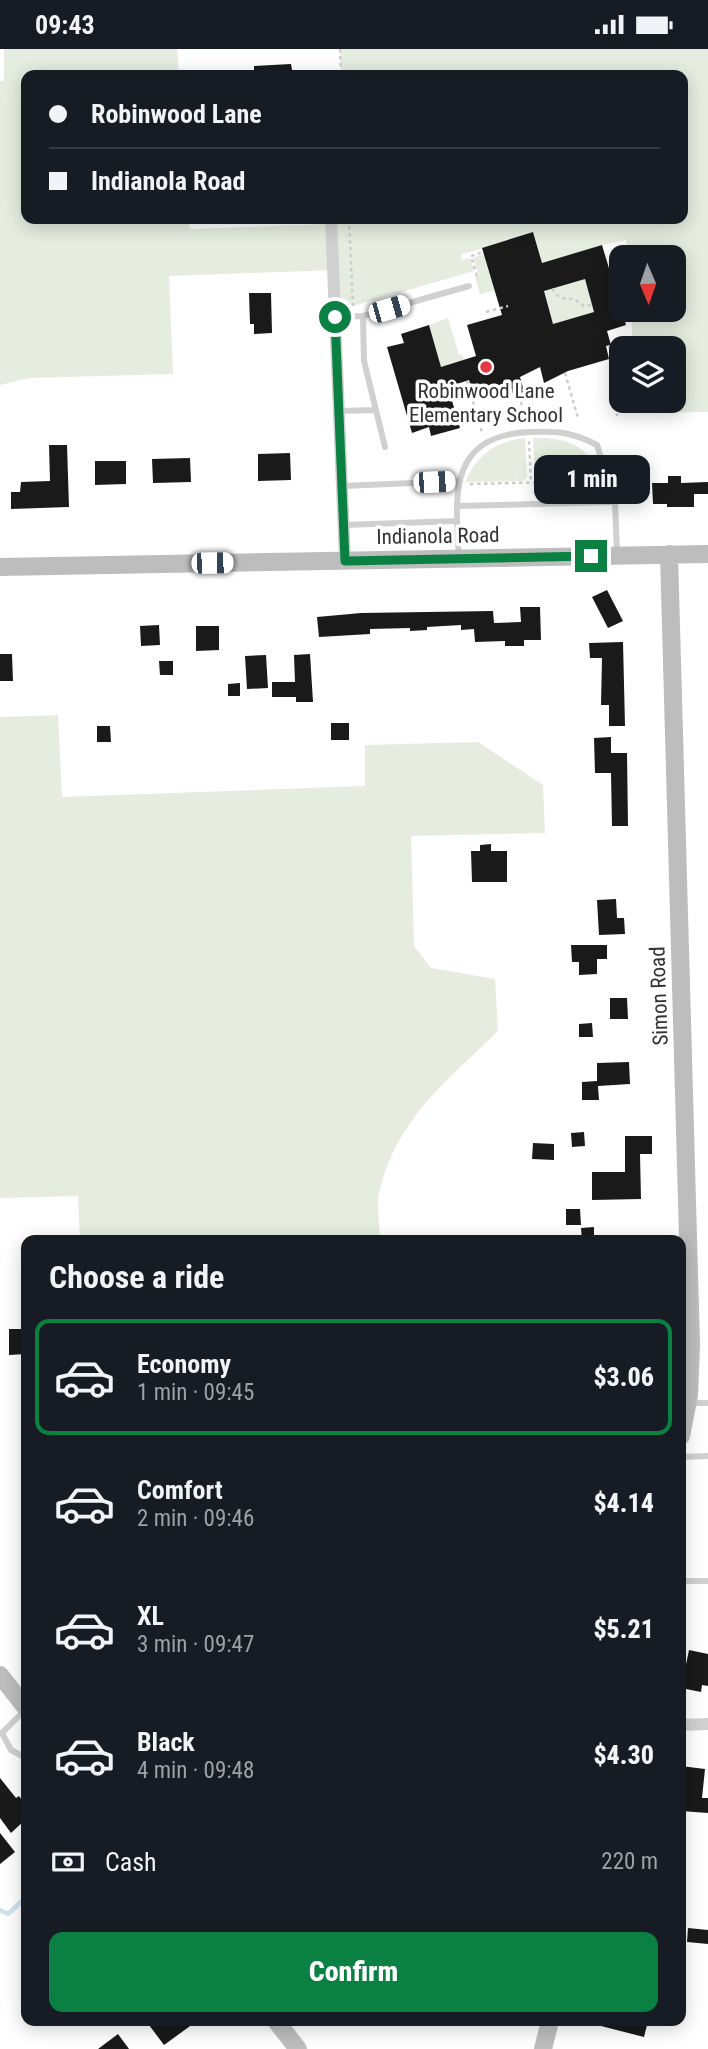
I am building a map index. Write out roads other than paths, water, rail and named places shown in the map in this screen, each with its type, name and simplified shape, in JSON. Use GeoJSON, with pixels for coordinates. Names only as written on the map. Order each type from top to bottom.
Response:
{"type":"FeatureCollection","features":[{"type":"Feature","properties":{"kind":"street"},"geometry":{"type":"LineString","coordinates":[[331,224],[345,561]]}},
{"type":"Feature","properties":{"kind":"street","name":"Simon Road"},"geometry":{"type":"LineString","coordinates":[[669,554],[691,1345],[686,1412]]}},
{"type":"Feature","properties":{"kind":"street","name":"Indianola Road"},"geometry":{"type":"LineString","coordinates":[[0,567],[708,554]]}},
{"type":"Feature","properties":{"kind":"street"},"geometry":{"type":"LineString","coordinates":[[0,1675],[21,1702]]}},
{"type":"Feature","properties":{"kind":"street"},"geometry":{"type":"LineString","coordinates":[[686,1724],[708,1724]]}},
{"type":"Feature","properties":{"kind":"street"},"geometry":{"type":"LineString","coordinates":[[279,2026],[293,2047]]}},
{"type":"Feature","properties":{"kind":"street"},"geometry":{"type":"LineString","coordinates":[[543,2049],[549,2026]]}},
{"type":"Feature","properties":{"kind":"lane"},"geometry":{"type":"LineString","coordinates":[[335,317],[363,316],[469,286]]}},
{"type":"Feature","properties":{"kind":"lane"},"geometry":{"type":"LineString","coordinates":[[363,316],[364,361],[385,447]]}},
{"type":"Feature","properties":{"kind":"lane"},"geometry":{"type":"LineString","coordinates":[[339,411],[376,410]]}},
{"type":"Feature","properties":{"kind":"lane"},"geometry":{"type":"LineString","coordinates":[[459,558],[457,506],[459,483],[467,460],[483,444],[509,433],[556,431],[575,434],[597,445],[615,502],[617,555]]}},
{"type":"Feature","properties":{"kind":"lane"},"geometry":{"type":"LineString","coordinates":[[342,486],[459,483]]}},
{"type":"Feature","properties":{"kind":"lane"},"geometry":{"type":"LineString","coordinates":[[457,506],[615,502]]}},
{"type":"Feature","properties":{"kind":"lane"},"geometry":{"type":"LineString","coordinates":[[343,525],[457,521]]}},
{"type":"Feature","properties":{"kind":"lane"},"geometry":{"type":"LineString","coordinates":[[688,1403],[708,1403]]}},
{"type":"Feature","properties":{"kind":"lane"},"geometry":{"type":"LineString","coordinates":[[686,1457],[708,1457]]}},
{"type":"Feature","properties":{"kind":"lane"},"geometry":{"type":"LineString","coordinates":[[686,1581],[708,1581]]}},
{"type":"Feature","properties":{"kind":"lane"},"geometry":{"type":"LineString","coordinates":[[21,1713],[2,1733],[11,1750],[21,1755]]}},
{"type":"Feature","properties":{"kind":"waterway"},"geometry":{"type":"LineString","coordinates":[[0,1910],[8,1914],[21,1902]]}},
{"type":"Feature","properties":{"kind":"place","name":"Robinwood Lane Elementary School"},"geometry":{"type":"Point","coordinates":[486,367]}}]}
